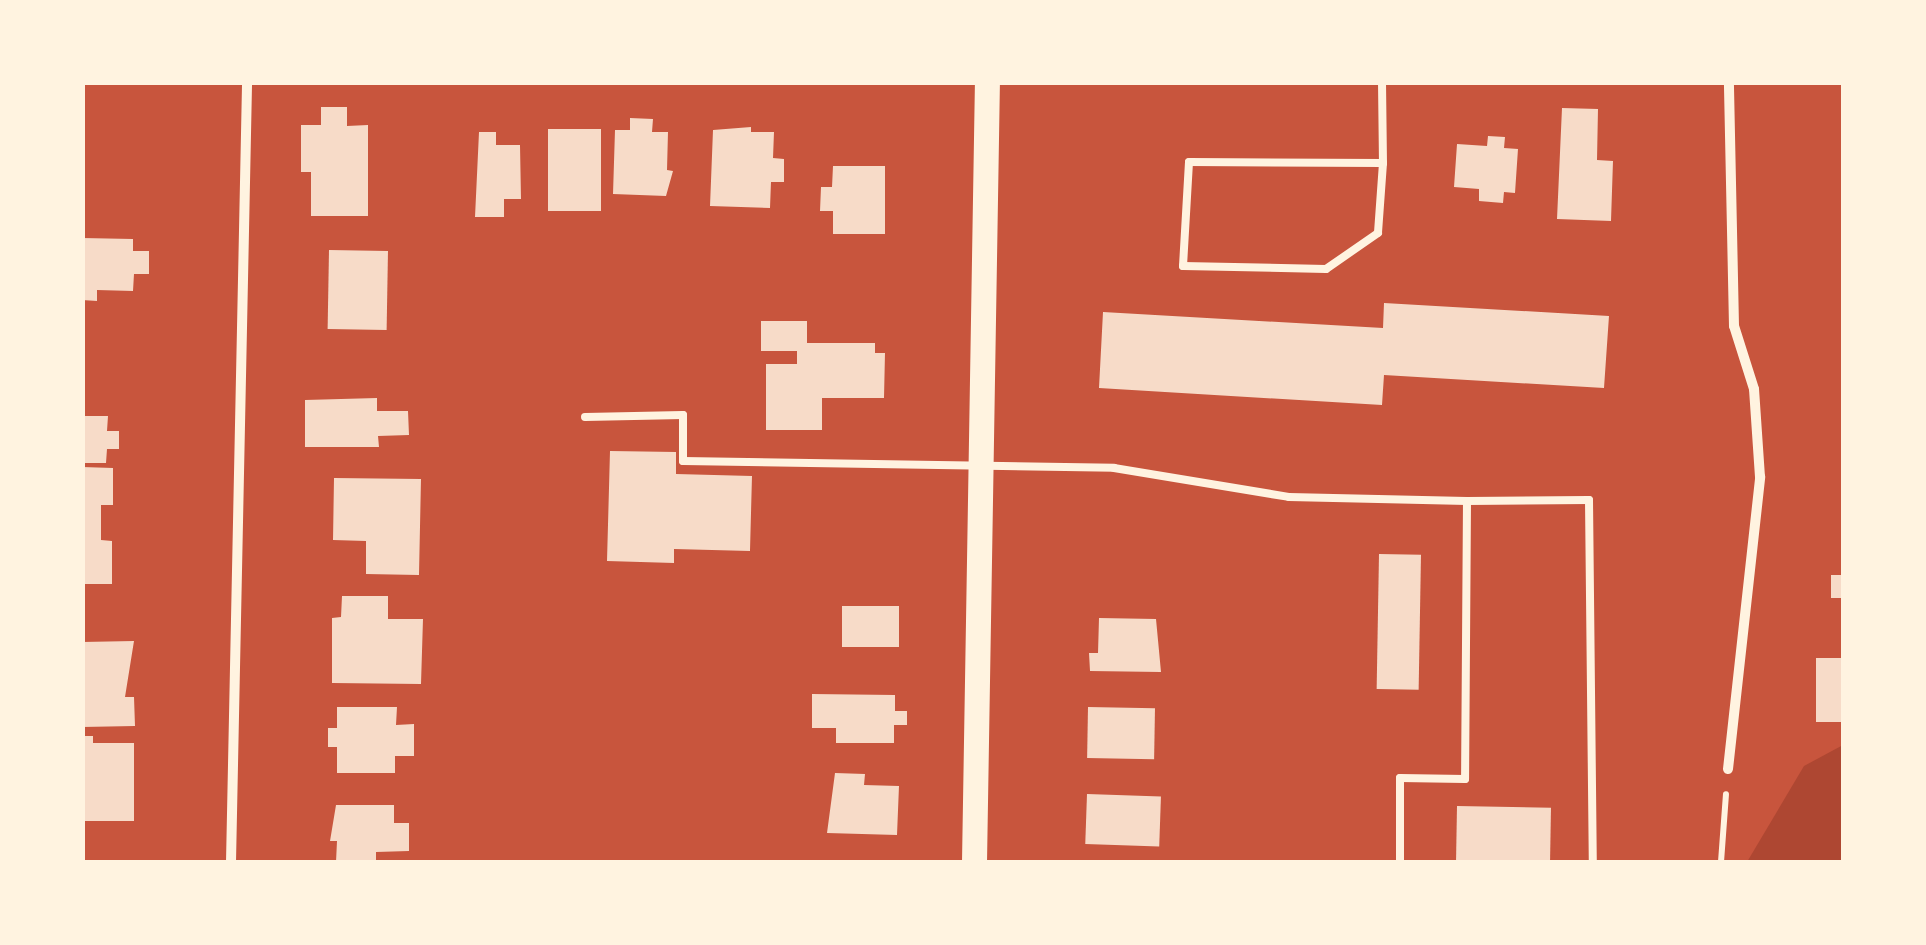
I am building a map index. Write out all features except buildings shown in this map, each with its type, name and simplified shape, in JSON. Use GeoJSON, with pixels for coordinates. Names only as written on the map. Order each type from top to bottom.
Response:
{"type":"FeatureCollection","features":[{"type":"Feature","properties":{"kind":"main road"},"geometry":{"type":"LineString","coordinates":[[974,862],[987,82]]}},
{"type":"Feature","properties":{"kind":"street"},"geometry":{"type":"LineString","coordinates":[[231,862],[247,82]]}},
{"type":"Feature","properties":{"kind":"street"},"geometry":{"type":"LineString","coordinates":[[1728,769],[1760,477],[1754,389],[1734,326],[1729,82]]}},
{"type":"Feature","properties":{"kind":"lane"},"geometry":{"type":"LineString","coordinates":[[1382,82],[1383,163],[1378,233],[1326,269],[1182,266],[1190,162],[1383,163]]}},
{"type":"Feature","properties":{"kind":"lane"},"geometry":{"type":"LineString","coordinates":[[586,417],[683,415],[682,461],[1114,468],[1289,497],[1589,500],[1593,862]]}},
{"type":"Feature","properties":{"kind":"lane"},"geometry":{"type":"LineString","coordinates":[[1400,862],[1400,778],[1465,778],[1467,501]]}},
{"type":"Feature","properties":{"kind":"path"},"geometry":{"type":"LineString","coordinates":[[1721,862],[1728,769]]}},
{"type":"Feature","properties":{"kind":"shaded area"},"geometry":{"type":"Polygon","coordinates":[[[1843,745],[1843,862],[1747,862],[1804,766],[1843,745]]]}}]}
